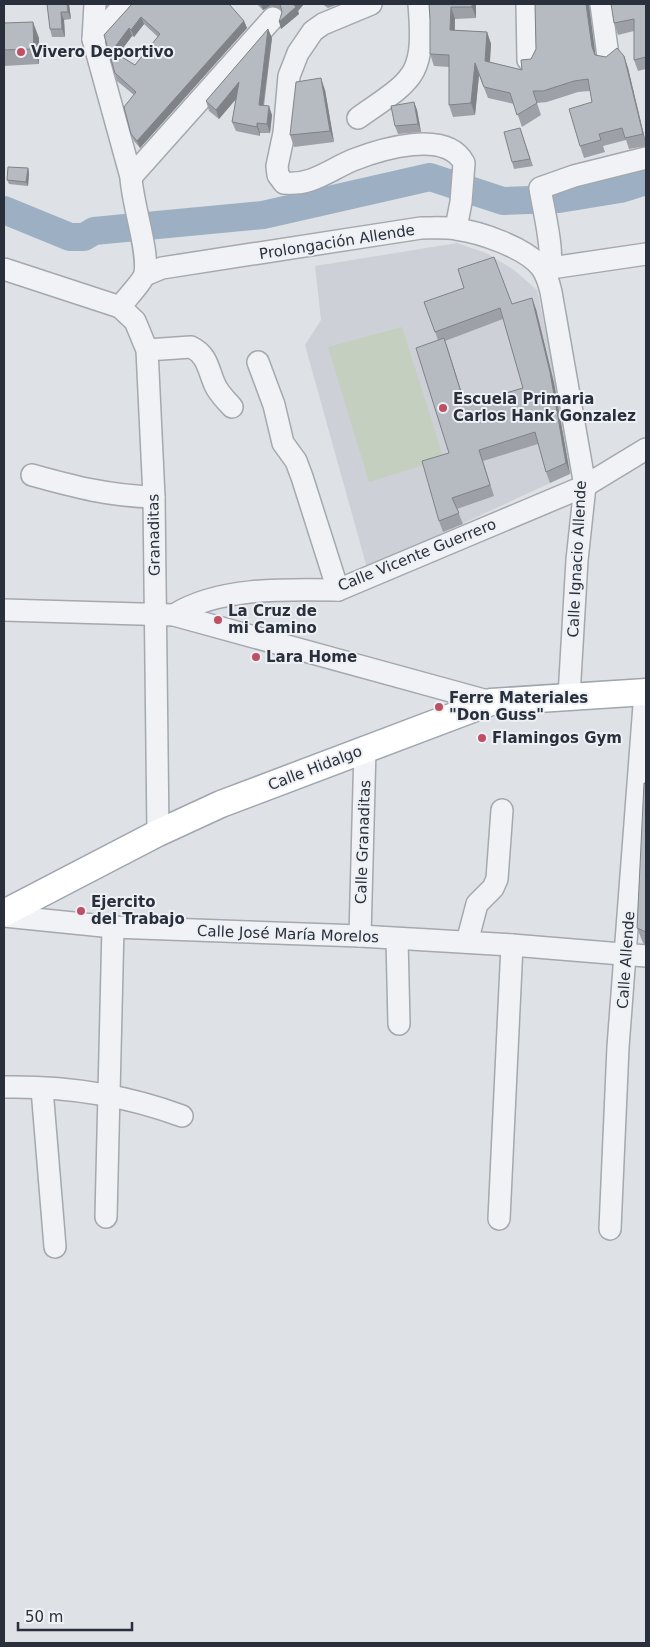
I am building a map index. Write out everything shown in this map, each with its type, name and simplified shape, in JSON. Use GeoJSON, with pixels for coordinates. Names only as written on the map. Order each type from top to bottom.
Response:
{"type":"FeatureCollection","features":[{"type":"Feature","properties":{"kind":"main road","name":"Calle Hidalgo"},"geometry":{"type":"LineString","coordinates":[[4,914],[158,833],[221,804],[491,702],[646,692]]}},
{"type":"Feature","properties":{"kind":"street"},"geometry":{"type":"LineString","coordinates":[[4,269],[120,307],[145,265],[131,177],[93,39],[95,4]]}},
{"type":"Feature","properties":{"kind":"street"},"geometry":{"type":"LineString","coordinates":[[93,39],[125,4]]}},
{"type":"Feature","properties":{"kind":"street"},"geometry":{"type":"LineString","coordinates":[[371,4],[323,24],[312,31],[301,48],[289,76],[284,132],[277,166],[280,179],[284,183],[307,182],[352,161],[411,144],[438,145],[453,150],[464,163],[461,202],[456,228]]}},
{"type":"Feature","properties":{"kind":"street"},"geometry":{"type":"LineString","coordinates":[[358,118],[405,84],[414,72],[420,53],[422,35],[419,4]]}},
{"type":"Feature","properties":{"kind":"street"},"geometry":{"type":"LineString","coordinates":[[527,4],[528,60]]}},
{"type":"Feature","properties":{"kind":"street"},"geometry":{"type":"LineString","coordinates":[[601,4],[608,56]]}},
{"type":"Feature","properties":{"kind":"street"},"geometry":{"type":"LineString","coordinates":[[131,177],[273,18]]}},
{"type":"Feature","properties":{"kind":"street","name":"Calle Ignacio Allende"},"geometry":{"type":"LineString","coordinates":[[570,696],[577,560],[585,486],[549,272],[545,219],[540,188],[574,176],[646,158]]}},
{"type":"Feature","properties":{"kind":"street","name":"Prolongación Allende"},"geometry":{"type":"LineString","coordinates":[[145,265],[157,269],[202,264],[372,234],[421,228],[456,228],[490,237],[530,257],[549,272]]}},
{"type":"Feature","properties":{"kind":"street"},"geometry":{"type":"LineString","coordinates":[[549,272],[646,254]]}},
{"type":"Feature","properties":{"kind":"street","name":"Granaditas"},"geometry":{"type":"LineString","coordinates":[[120,307],[135,321],[147,350],[154,497],[165,614],[158,833]]}},
{"type":"Feature","properties":{"kind":"street"},"geometry":{"type":"LineString","coordinates":[[147,350],[191,347],[197,350],[208,364],[215,385],[232,407]]}},
{"type":"Feature","properties":{"kind":"street"},"geometry":{"type":"LineString","coordinates":[[258,362],[274,405],[283,442],[296,461],[302,478],[338,590]]}},
{"type":"Feature","properties":{"kind":"street","name":"Calle Vicente Guerrero"},"geometry":{"type":"LineString","coordinates":[[165,614],[217,597],[300,589],[338,590],[585,486],[646,449]]}},
{"type":"Feature","properties":{"kind":"street"},"geometry":{"type":"LineString","coordinates":[[32,475],[87,491],[119,496],[154,497]]}},
{"type":"Feature","properties":{"kind":"street"},"geometry":{"type":"LineString","coordinates":[[4,610],[165,614],[491,702]]}},
{"type":"Feature","properties":{"kind":"street","name":"Calle Allende"},"geometry":{"type":"LineString","coordinates":[[610,1229],[618,1047],[637,956],[635,809],[646,692]]}},
{"type":"Feature","properties":{"kind":"street","name":"Calle Granaditas"},"geometry":{"type":"LineString","coordinates":[[360,936],[365,748]]}},
{"type":"Feature","properties":{"kind":"street"},"geometry":{"type":"LineString","coordinates":[[467,942],[477,904],[493,888],[497,879],[502,810]]}},
{"type":"Feature","properties":{"kind":"street","name":"Calle José María Morelos"},"geometry":{"type":"LineString","coordinates":[[4,914],[113,927],[360,936],[512,945],[637,956]]}},
{"type":"Feature","properties":{"kind":"street"},"geometry":{"type":"LineString","coordinates":[[106,1217],[113,927]]}},
{"type":"Feature","properties":{"kind":"street"},"geometry":{"type":"LineString","coordinates":[[397,939],[399,1024]]}},
{"type":"Feature","properties":{"kind":"street"},"geometry":{"type":"LineString","coordinates":[[499,1219],[512,945]]}},
{"type":"Feature","properties":{"kind":"street"},"geometry":{"type":"LineString","coordinates":[[4,1087],[110,1096],[149,1104],[182,1116]]}},
{"type":"Feature","properties":{"kind":"street"},"geometry":{"type":"LineString","coordinates":[[42,1089],[55,1247]]}},
{"type":"Feature","properties":{"kind":"shaded area","name":"Escuela Primaria Carlos Hank Gonzalez"},"geometry":{"type":"Polygon","coordinates":[[[457,243],[486,253],[514,270],[537,290],[576,471],[367,568],[305,345],[321,320],[315,266],[457,243]]]}},
{"type":"Feature","properties":{"kind":"green space"},"geometry":{"type":"Polygon","coordinates":[[[402,327],[444,459],[369,482],[328,347],[402,327]]]}},
{"type":"Feature","properties":{"kind":"building"},"geometry":{"type":"Polygon","coordinates":[[[47,4],[67,4],[68,12],[61,12],[62,29],[50,29],[47,4]]]}},
{"type":"Feature","properties":{"kind":"building"},"geometry":{"type":"Polygon","coordinates":[[[132,4],[229,4],[244,21],[137,141],[131,134],[124,107],[136,92],[115,73],[104,35],[132,4]],[[141,17],[131,30],[129,28],[112,51],[135,65],[160,34],[141,17]]]}},
{"type":"Feature","properties":{"kind":"building"},"geometry":{"type":"Polygon","coordinates":[[[280,4],[295,4],[296,7],[279,22],[282,12],[280,4]]]}},
{"type":"Feature","properties":{"kind":"building"},"geometry":{"type":"Polygon","coordinates":[[[429,4],[472,4],[472,7],[451,7],[450,30],[487,32],[485,61],[522,70],[521,60],[531,59],[536,49],[535,4],[586,4],[592,47],[595,55],[606,57],[617,48],[624,56],[643,134],[625,138],[622,128],[599,134],[601,140],[580,146],[569,109],[592,102],[588,79],[574,81],[543,91],[533,91],[537,103],[517,115],[510,93],[484,87],[475,63],[471,103],[449,105],[449,55],[430,54],[429,4]]]}},
{"type":"Feature","properties":{"kind":"building"},"geometry":{"type":"Polygon","coordinates":[[[611,4],[646,4],[646,57],[634,60],[634,19],[614,23],[611,4]]]}},
{"type":"Feature","properties":{"kind":"building"},"geometry":{"type":"Polygon","coordinates":[[[33,22],[34,49],[4,50],[4,23],[33,22]]]}},
{"type":"Feature","properties":{"kind":"building"},"geometry":{"type":"Polygon","coordinates":[[[268,29],[259,105],[269,106],[267,124],[257,123],[257,127],[232,122],[239,82],[216,110],[206,101],[268,29]]]}},
{"type":"Feature","properties":{"kind":"building"},"geometry":{"type":"Polygon","coordinates":[[[321,78],[330,131],[290,135],[296,82],[321,78]]]}},
{"type":"Feature","properties":{"kind":"building"},"geometry":{"type":"Polygon","coordinates":[[[414,102],[418,124],[395,126],[391,106],[414,102]]]}},
{"type":"Feature","properties":{"kind":"building"},"geometry":{"type":"Polygon","coordinates":[[[520,128],[530,159],[512,162],[504,132],[520,128]]]}},
{"type":"Feature","properties":{"kind":"building"},"geometry":{"type":"Polygon","coordinates":[[[8,167],[28,168],[26,182],[7,180],[8,167]]]}},
{"type":"Feature","properties":{"kind":"building"},"geometry":{"type":"Polygon","coordinates":[[[494,257],[512,304],[532,298],[550,372],[566,463],[546,472],[535,432],[479,450],[490,485],[452,498],[459,513],[439,521],[422,461],[449,453],[416,348],[444,338],[465,405],[523,388],[500,308],[435,332],[424,302],[464,288],[458,269],[494,257]]]}},
{"type":"Feature","properties":{"kind":"building"},"geometry":{"type":"Polygon","coordinates":[[[644,783],[646,783],[646,932],[637,928],[644,783]]]}},
{"type":"Feature","properties":{"kind":"waterway"},"geometry":{"type":"LineString","coordinates":[[4,210],[70,237],[84,237],[94,231],[263,215],[430,177],[503,201],[559,199],[620,189],[646,181]]}},
{"type":"Feature","properties":{"kind":"place","name":"Vivero Deportivo"},"geometry":{"type":"Point","coordinates":[21,52]}},
{"type":"Feature","properties":{"kind":"place","name":"Escuela Primaria Carlos Hank Gonzalez"},"geometry":{"type":"Point","coordinates":[443,408]}},
{"type":"Feature","properties":{"kind":"place","name":"La Cruz de mi Camino"},"geometry":{"type":"Point","coordinates":[218,620]}},
{"type":"Feature","properties":{"kind":"place","name":"Lara Home"},"geometry":{"type":"Point","coordinates":[256,657]}},
{"type":"Feature","properties":{"kind":"place","name":"Ferre Materiales \"Don Guss\""},"geometry":{"type":"Point","coordinates":[439,707]}},
{"type":"Feature","properties":{"kind":"place","name":"Flamingos Gym"},"geometry":{"type":"Point","coordinates":[482,738]}},
{"type":"Feature","properties":{"kind":"place","name":"Ejercito del Trabajo"},"geometry":{"type":"Point","coordinates":[81,911]}}]}
